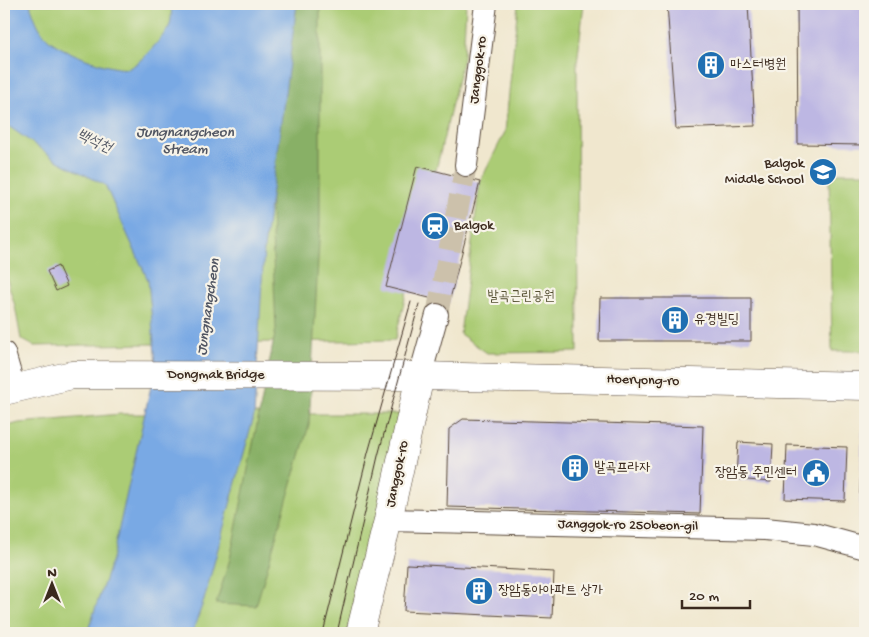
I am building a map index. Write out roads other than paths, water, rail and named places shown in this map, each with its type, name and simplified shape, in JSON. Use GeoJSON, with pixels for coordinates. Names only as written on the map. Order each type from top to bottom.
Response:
{"type":"FeatureCollection","features":[{"type":"Feature","properties":{"kind":"street","name":"Janggok-ro"},"geometry":{"type":"LineString","coordinates":[[466,165],[486,4]]}},
{"type":"Feature","properties":{"kind":"street","name":"Janggok-ro"},"geometry":{"type":"LineString","coordinates":[[360,633],[388,520],[420,376],[437,315]]}},
{"type":"Feature","properties":{"kind":"street"},"geometry":{"type":"LineString","coordinates":[[4,353],[9,389]]}},
{"type":"Feature","properties":{"kind":"street","name":"Dongmak Bridge"},"geometry":{"type":"LineString","coordinates":[[9,389],[72,375],[420,376]]}},
{"type":"Feature","properties":{"kind":"street","name":"Hoeryong-ro"},"geometry":{"type":"LineString","coordinates":[[420,376],[865,386]]}},
{"type":"Feature","properties":{"kind":"street","name":"Janggok-ro 250beon-gil"},"geometry":{"type":"LineString","coordinates":[[388,520],[765,529],[814,534],[865,548]]}},
{"type":"Feature","properties":{"kind":"water","name":"Jungnangcheon Stream"},"geometry":{"type":"Polygon","coordinates":[[[4,4],[30,4],[41,31],[53,43],[62,48],[86,59],[111,67],[129,68],[134,66],[151,50],[169,27],[172,4],[297,4],[264,249],[254,416],[204,600],[192,633],[87,633],[112,559],[156,364],[148,280],[105,185],[58,161],[4,123],[4,4]]]}},
{"type":"Feature","properties":{"kind":"tunnel"},"geometry":{"type":"LineString","coordinates":[[437,315],[466,165]]}},
{"type":"Feature","properties":{"kind":"tram line"},"geometry":{"type":"LineString","coordinates":[[323,633],[368,453],[411,302]]}},
{"type":"Feature","properties":{"kind":"tram line"},"geometry":{"type":"LineString","coordinates":[[337,633],[378,456],[419,304]]}},
{"type":"Feature","properties":{"kind":"place","name":"마스터병원"},"geometry":{"type":"Point","coordinates":[711,65]}},
{"type":"Feature","properties":{"kind":"place","name":"Balgok Middle School"},"geometry":{"type":"Point","coordinates":[823,172]}},
{"type":"Feature","properties":{"kind":"place","name":"Balgok"},"geometry":{"type":"Point","coordinates":[435,226]}},
{"type":"Feature","properties":{"kind":"place","name":"유경빌딩"},"geometry":{"type":"Point","coordinates":[675,320]}},
{"type":"Feature","properties":{"kind":"place","name":"발곡프라자"},"geometry":{"type":"Point","coordinates":[575,468]}},
{"type":"Feature","properties":{"kind":"place","name":"장암동 주민센터"},"geometry":{"type":"Point","coordinates":[816,473]}},
{"type":"Feature","properties":{"kind":"place","name":"장암동아아파트 상가"},"geometry":{"type":"Point","coordinates":[479,591]}},
{"type":"Feature","properties":{"kind":"water label","name":"백석천"},"geometry":{"type":"Point","coordinates":[94,142]}},
{"type":"Feature","properties":{"kind":"water label","name":"Jungnangcheon"},"geometry":{"type":"Point","coordinates":[209,307]}},
{"type":"Feature","properties":{"kind":"park label","name":"발곡근린공원"},"geometry":{"type":"Point","coordinates":[521,297]}}]}
